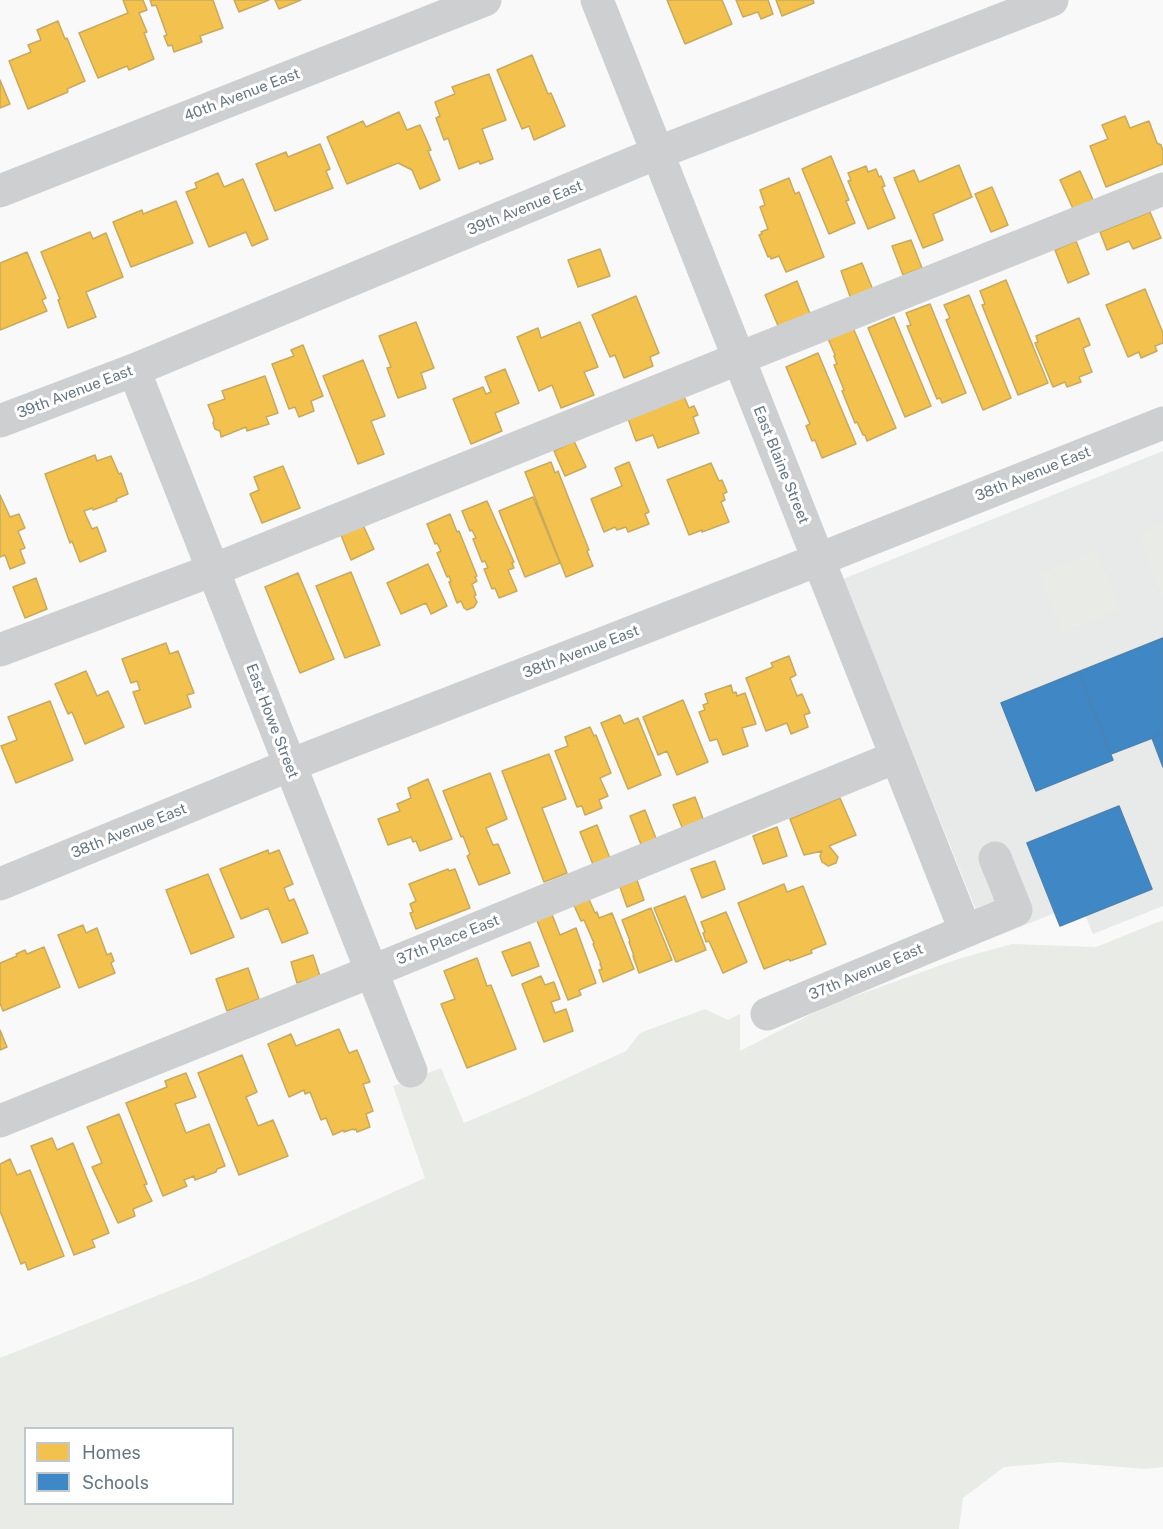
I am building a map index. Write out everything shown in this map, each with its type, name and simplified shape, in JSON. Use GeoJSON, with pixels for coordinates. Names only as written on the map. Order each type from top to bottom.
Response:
{"type":"FeatureCollection","features":[{"type":"Feature","properties":{"kind":"street","name":"40th Avenue East"},"geometry":{"type":"LineString","coordinates":[[0,190],[485,0]]}},
{"type":"Feature","properties":{"kind":"street","name":"East Blaine Street"},"geometry":{"type":"LineString","coordinates":[[597,0],[964,930]]}},
{"type":"Feature","properties":{"kind":"street","name":"39th Avenue East"},"geometry":{"type":"LineString","coordinates":[[0,421],[134,370],[657,153],[1052,0]]}},
{"type":"Feature","properties":{"kind":"street"},"geometry":{"type":"LineString","coordinates":[[0,650],[213,570],[1163,189]]}},
{"type":"Feature","properties":{"kind":"street","name":"East Howe Street"},"geometry":{"type":"LineString","coordinates":[[134,370],[411,1071]]}},
{"type":"Feature","properties":{"kind":"street","name":"38th Avenue East"},"geometry":{"type":"LineString","coordinates":[[0,884],[290,765],[1163,423]]}},
{"type":"Feature","properties":{"kind":"street","name":"37th Place East"},"geometry":{"type":"LineString","coordinates":[[0,1121],[372,972],[896,757]]}},
{"type":"Feature","properties":{"kind":"street","name":"37th Avenue East"},"geometry":{"type":"LineString","coordinates":[[767,1014],[1016,910],[995,858]]}},
{"type":"Feature","properties":{"kind":"shaded area"},"geometry":{"type":"Polygon","coordinates":[[[1163,451],[1163,906],[1093,934],[1080,903],[988,940],[843,579],[1163,451]]]}},
{"type":"Feature","properties":{"kind":"shaded area"},"geometry":{"type":"Polygon","coordinates":[[[1163,523],[1163,596],[1162,597],[1138,533],[1163,523]]]}},
{"type":"Feature","properties":{"kind":"shaded area"},"geometry":{"type":"Polygon","coordinates":[[[1097,551],[1120,610],[1062,633],[1038,574],[1097,551]]]}},
{"type":"Feature","properties":{"kind":"shaded area"},"geometry":{"type":"Polygon","coordinates":[[[1163,920],[1163,1467],[1145,1469],[1060,1462],[1004,1467],[963,1498],[959,1529],[0,1529],[0,1358],[199,1279],[425,1178],[393,1086],[441,1068],[464,1123],[626,1051],[640,1033],[705,1009],[728,1020],[740,1014],[740,1051],[827,1006],[958,959],[1012,944],[1096,947],[1163,920]]]}},
{"type":"Feature","properties":{"kind":"building: Homes"},"geometry":{"type":"Polygon","coordinates":[[[123,0],[143,0],[147,10],[139,13],[154,59],[129,70],[127,66],[98,78],[79,33],[128,13],[123,0]]]}},
{"type":"Feature","properties":{"kind":"building: Homes"},"geometry":{"type":"Polygon","coordinates":[[[150,0],[213,0],[223,28],[200,36],[202,42],[174,52],[172,45],[168,46],[164,36],[167,35],[156,5],[152,6],[150,0]]]}},
{"type":"Feature","properties":{"kind":"building: Homes"},"geometry":{"type":"Polygon","coordinates":[[[234,0],[269,0],[239,12],[234,0]]]}},
{"type":"Feature","properties":{"kind":"building: Homes"},"geometry":{"type":"Polygon","coordinates":[[[275,0],[301,0],[279,9],[275,0]]]}},
{"type":"Feature","properties":{"kind":"building: Homes"},"geometry":{"type":"Polygon","coordinates":[[[667,0],[722,0],[732,24],[685,44],[667,0]]]}},
{"type":"Feature","properties":{"kind":"building: Homes"},"geometry":{"type":"Polygon","coordinates":[[[736,0],[768,0],[773,14],[761,19],[758,12],[743,17],[736,0]]]}},
{"type":"Feature","properties":{"kind":"building: Homes"},"geometry":{"type":"Polygon","coordinates":[[[776,0],[813,0],[814,3],[782,16],[776,0]]]}},
{"type":"Feature","properties":{"kind":"building: Homes"},"geometry":{"type":"Polygon","coordinates":[[[58,21],[85,81],[67,89],[68,92],[28,109],[9,61],[31,52],[28,45],[41,40],[37,30],[58,21]]]}},
{"type":"Feature","properties":{"kind":"building: Homes"},"geometry":{"type":"Polygon","coordinates":[[[532,55],[548,94],[551,93],[565,126],[534,140],[529,126],[522,129],[497,70],[532,55]]]}},
{"type":"Feature","properties":{"kind":"building: Homes"},"geometry":{"type":"Polygon","coordinates":[[[489,74],[506,120],[482,129],[493,159],[480,164],[479,161],[459,169],[448,138],[444,140],[436,118],[440,116],[435,102],[455,94],[452,87],[489,74]]]}},
{"type":"Feature","properties":{"kind":"building: Homes"},"geometry":{"type":"Polygon","coordinates":[[[0,80],[10,104],[0,108],[0,80]]]}},
{"type":"Feature","properties":{"kind":"building: Homes"},"geometry":{"type":"Polygon","coordinates":[[[399,112],[407,130],[420,125],[440,180],[420,189],[412,170],[398,163],[347,184],[327,137],[363,121],[366,127],[399,112]]]}},
{"type":"Feature","properties":{"kind":"building: Homes"},"geometry":{"type":"Polygon","coordinates":[[[1125,116],[1130,128],[1149,121],[1157,143],[1161,145],[1163,151],[1163,164],[1106,187],[1090,146],[1108,139],[1102,125],[1125,116]]]}},
{"type":"Feature","properties":{"kind":"building: Homes"},"geometry":{"type":"Polygon","coordinates":[[[320,144],[330,169],[326,171],[333,188],[275,211],[256,164],[286,152],[288,157],[320,144]]]}},
{"type":"Feature","properties":{"kind":"building: Homes"},"geometry":{"type":"Polygon","coordinates":[[[831,156],[849,200],[846,201],[855,223],[829,234],[802,169],[831,156]]]}},
{"type":"Feature","properties":{"kind":"building: Homes"},"geometry":{"type":"Polygon","coordinates":[[[959,165],[972,197],[933,214],[943,240],[923,248],[894,178],[914,170],[919,182],[959,165]]]}},
{"type":"Feature","properties":{"kind":"building: Homes"},"geometry":{"type":"Polygon","coordinates":[[[866,166],[868,172],[876,169],[879,177],[881,176],[885,186],[882,187],[895,218],[868,229],[848,181],[851,180],[848,173],[866,166]]]}},
{"type":"Feature","properties":{"kind":"building: Homes"},"geometry":{"type":"Polygon","coordinates":[[[1080,171],[1094,202],[1074,211],[1060,180],[1080,171]]]}},
{"type":"Feature","properties":{"kind":"building: Homes"},"geometry":{"type":"Polygon","coordinates":[[[218,173],[224,187],[243,179],[268,239],[252,246],[246,232],[209,247],[186,192],[197,188],[195,183],[218,173]]]}},
{"type":"Feature","properties":{"kind":"building: Homes"},"geometry":{"type":"Polygon","coordinates":[[[789,178],[795,194],[799,192],[824,257],[786,272],[779,256],[771,259],[770,256],[768,257],[759,235],[768,229],[760,207],[765,205],[760,190],[789,178]]]}},
{"type":"Feature","properties":{"kind":"building: Homes"},"geometry":{"type":"Polygon","coordinates":[[[992,187],[1008,225],[991,232],[975,194],[992,187]]]}},
{"type":"Feature","properties":{"kind":"building: Homes"},"geometry":{"type":"Polygon","coordinates":[[[176,201],[193,243],[131,267],[113,222],[142,210],[143,214],[176,201]]]}},
{"type":"Feature","properties":{"kind":"building: Homes"},"geometry":{"type":"Polygon","coordinates":[[[1150,212],[1161,238],[1133,249],[1129,241],[1107,250],[1100,232],[1150,212]]]}},
{"type":"Feature","properties":{"kind":"building: Homes"},"geometry":{"type":"Polygon","coordinates":[[[90,232],[93,239],[106,233],[123,277],[86,292],[96,317],[68,328],[58,300],[60,299],[41,252],[90,232]]]}},
{"type":"Feature","properties":{"kind":"building: Homes"},"geometry":{"type":"Polygon","coordinates":[[[911,240],[922,268],[903,275],[892,246],[911,240]]]}},
{"type":"Feature","properties":{"kind":"building: Homes"},"geometry":{"type":"Polygon","coordinates":[[[1076,241],[1089,274],[1068,283],[1055,250],[1076,241]]]}},
{"type":"Feature","properties":{"kind":"building: Homes"},"geometry":{"type":"Polygon","coordinates":[[[600,249],[610,276],[578,287],[568,260],[600,249]]]}},
{"type":"Feature","properties":{"kind":"building: Homes"},"geometry":{"type":"Polygon","coordinates":[[[27,252],[46,298],[42,300],[47,311],[0,330],[0,263],[27,252]]]}},
{"type":"Feature","properties":{"kind":"building: Homes"},"geometry":{"type":"Polygon","coordinates":[[[862,263],[873,290],[851,299],[841,271],[862,263]]]}},
{"type":"Feature","properties":{"kind":"building: Homes"},"geometry":{"type":"Polygon","coordinates":[[[1006,280],[1048,383],[1018,395],[982,305],[985,304],[980,291],[1006,280]]]}},
{"type":"Feature","properties":{"kind":"building: Homes"},"geometry":{"type":"Polygon","coordinates":[[[797,281],[810,314],[779,328],[765,295],[797,281]]]}},
{"type":"Feature","properties":{"kind":"building: Homes"},"geometry":{"type":"Polygon","coordinates":[[[1145,289],[1163,333],[1163,343],[1155,346],[1157,351],[1141,358],[1139,352],[1128,357],[1106,305],[1145,289]]]}},
{"type":"Feature","properties":{"kind":"building: Homes"},"geometry":{"type":"Polygon","coordinates":[[[969,295],[1011,398],[983,410],[946,320],[950,318],[944,305],[969,295]]]}},
{"type":"Feature","properties":{"kind":"building: Homes"},"geometry":{"type":"Polygon","coordinates":[[[636,296],[659,353],[650,357],[653,366],[624,378],[615,355],[610,357],[592,315],[636,296]]]}},
{"type":"Feature","properties":{"kind":"building: Homes"},"geometry":{"type":"Polygon","coordinates":[[[930,304],[966,393],[942,403],[940,398],[937,399],[907,326],[911,325],[906,313],[930,304]]]}},
{"type":"Feature","properties":{"kind":"building: Homes"},"geometry":{"type":"Polygon","coordinates":[[[894,317],[931,406],[905,417],[868,328],[894,317]]]}},
{"type":"Feature","properties":{"kind":"building: Homes"},"geometry":{"type":"Polygon","coordinates":[[[1079,318],[1090,345],[1083,348],[1092,372],[1079,377],[1081,382],[1067,387],[1065,382],[1053,387],[1035,343],[1038,342],[1036,336],[1079,318]]]}},
{"type":"Feature","properties":{"kind":"building: Homes"},"geometry":{"type":"Polygon","coordinates":[[[416,322],[434,368],[421,373],[426,388],[398,398],[387,368],[391,367],[379,336],[416,322]]]}},
{"type":"Feature","properties":{"kind":"building: Homes"},"geometry":{"type":"Polygon","coordinates":[[[580,322],[598,367],[584,372],[594,395],[561,408],[552,385],[539,391],[517,337],[538,328],[541,338],[580,322]]]}},
{"type":"Feature","properties":{"kind":"building: Homes"},"geometry":{"type":"Polygon","coordinates":[[[851,323],[896,428],[867,441],[857,422],[855,423],[842,391],[844,390],[834,365],[837,364],[835,355],[826,334],[851,323]]]}},
{"type":"Feature","properties":{"kind":"building: Homes"},"geometry":{"type":"Polygon","coordinates":[[[303,345],[323,396],[311,401],[314,411],[299,417],[295,407],[289,409],[272,364],[294,356],[291,350],[303,345]]]}},
{"type":"Feature","properties":{"kind":"building: Homes"},"geometry":{"type":"Polygon","coordinates":[[[818,353],[856,444],[822,458],[806,426],[810,424],[786,367],[818,353]]]}},
{"type":"Feature","properties":{"kind":"building: Homes"},"geometry":{"type":"Polygon","coordinates":[[[363,360],[385,416],[371,421],[384,454],[358,464],[323,376],[363,360]]]}},
{"type":"Feature","properties":{"kind":"building: Homes"},"geometry":{"type":"Polygon","coordinates":[[[505,369],[519,403],[495,413],[502,431],[471,444],[453,399],[483,387],[486,394],[491,392],[485,377],[505,369]]]}},
{"type":"Feature","properties":{"kind":"building: Homes"},"geometry":{"type":"Polygon","coordinates":[[[265,376],[278,413],[266,417],[269,424],[247,431],[246,427],[221,437],[220,431],[215,429],[208,405],[225,399],[222,391],[265,376]]]}},
{"type":"Feature","properties":{"kind":"building: Homes"},"geometry":{"type":"Polygon","coordinates":[[[682,392],[689,408],[694,406],[698,415],[693,417],[699,433],[658,448],[653,435],[636,441],[628,419],[682,392]]]}},
{"type":"Feature","properties":{"kind":"building: Homes"},"geometry":{"type":"Polygon","coordinates":[[[574,441],[586,467],[565,476],[554,451],[574,441]]]}},
{"type":"Feature","properties":{"kind":"building: Homes"},"geometry":{"type":"Polygon","coordinates":[[[95,455],[97,461],[111,456],[119,474],[121,473],[128,494],[116,499],[117,501],[84,511],[92,529],[97,527],[106,551],[80,562],[72,541],[70,543],[45,474],[95,455]]]}},
{"type":"Feature","properties":{"kind":"building: Homes"},"geometry":{"type":"Polygon","coordinates":[[[551,462],[555,473],[558,471],[593,566],[566,577],[525,472],[551,462]]]}},
{"type":"Feature","properties":{"kind":"building: Homes"},"geometry":{"type":"Polygon","coordinates":[[[629,462],[649,512],[645,514],[649,524],[628,532],[626,527],[617,530],[615,527],[604,532],[591,499],[622,486],[615,468],[629,462]]]}},
{"type":"Feature","properties":{"kind":"building: Homes"},"geometry":{"type":"Polygon","coordinates":[[[711,463],[727,492],[723,494],[725,500],[721,502],[729,522],[689,535],[667,480],[711,463]]]}},
{"type":"Feature","properties":{"kind":"building: Homes"},"geometry":{"type":"Polygon","coordinates":[[[283,466],[300,508],[262,523],[250,494],[259,490],[254,477],[283,466]]]}},
{"type":"Feature","properties":{"kind":"building: Homes"},"geometry":{"type":"Polygon","coordinates":[[[0,495],[10,517],[19,514],[25,528],[18,531],[25,548],[20,550],[25,563],[10,569],[5,555],[0,557],[0,495]]]}},
{"type":"Feature","properties":{"kind":"building: Homes"},"geometry":{"type":"Polygon","coordinates":[[[533,497],[560,563],[525,577],[499,511],[533,497]]]}},
{"type":"Feature","properties":{"kind":"building: Homes"},"geometry":{"type":"Polygon","coordinates":[[[487,501],[514,562],[512,563],[514,568],[508,570],[517,591],[499,598],[495,588],[492,589],[484,569],[488,568],[485,561],[482,562],[473,539],[476,538],[472,530],[470,531],[462,511],[487,501]]]}},
{"type":"Feature","properties":{"kind":"building: Homes"},"geometry":{"type":"Polygon","coordinates":[[[450,514],[477,576],[475,577],[477,581],[472,584],[477,602],[474,607],[467,610],[461,601],[457,603],[449,576],[447,577],[437,553],[441,551],[437,543],[435,544],[427,524],[450,514]]]}},
{"type":"Feature","properties":{"kind":"building: Homes"},"geometry":{"type":"Polygon","coordinates":[[[363,525],[374,549],[351,560],[341,535],[363,525]]]}},
{"type":"Feature","properties":{"kind":"building: Homes"},"geometry":{"type":"Polygon","coordinates":[[[428,564],[447,606],[431,614],[426,603],[401,614],[387,583],[428,564]]]}},
{"type":"Feature","properties":{"kind":"building: Homes"},"geometry":{"type":"Polygon","coordinates":[[[351,572],[380,645],[345,658],[316,586],[351,572]]]}},
{"type":"Feature","properties":{"kind":"building: Homes"},"geometry":{"type":"Polygon","coordinates":[[[298,573],[334,659],[300,673],[265,587],[298,573]]]}},
{"type":"Feature","properties":{"kind":"building: Homes"},"geometry":{"type":"Polygon","coordinates":[[[36,578],[47,609],[25,618],[13,587],[36,578]]]}},
{"type":"Feature","properties":{"kind":"building: Homes"},"geometry":{"type":"Polygon","coordinates":[[[166,643],[170,654],[178,651],[194,693],[187,695],[191,707],[145,724],[133,692],[140,690],[137,681],[131,683],[122,659],[166,643]]]}},
{"type":"Feature","properties":{"kind":"building: Homes"},"geometry":{"type":"Polygon","coordinates":[[[789,656],[796,675],[790,678],[797,696],[802,694],[810,713],[804,715],[808,727],[791,734],[787,723],[766,731],[746,678],[773,667],[771,663],[789,656]]]}},
{"type":"Feature","properties":{"kind":"building: Homes"},"geometry":{"type":"Polygon","coordinates":[[[86,671],[97,696],[108,691],[124,727],[85,744],[72,712],[68,714],[55,684],[86,671]]]}},
{"type":"Feature","properties":{"kind":"building: Homes"},"geometry":{"type":"Polygon","coordinates":[[[731,685],[733,693],[736,692],[737,696],[745,693],[756,724],[742,728],[748,746],[723,755],[717,739],[710,741],[699,712],[705,710],[703,705],[708,703],[705,694],[731,685]]]}},
{"type":"Feature","properties":{"kind":"building: Homes"},"geometry":{"type":"Polygon","coordinates":[[[683,700],[708,762],[677,775],[667,751],[658,755],[643,717],[683,700]]]}},
{"type":"Feature","properties":{"kind":"building: Homes"},"geometry":{"type":"Polygon","coordinates":[[[50,701],[73,760],[16,783],[1,746],[17,740],[8,717],[50,701]]]}},
{"type":"Feature","properties":{"kind":"building: Homes"},"geometry":{"type":"Polygon","coordinates":[[[620,715],[624,724],[638,718],[661,775],[628,789],[601,723],[620,715]]]}},
{"type":"Feature","properties":{"kind":"building: Homes"},"geometry":{"type":"Polygon","coordinates":[[[590,727],[594,736],[596,735],[611,773],[600,778],[608,796],[599,800],[602,808],[585,815],[582,806],[577,807],[555,751],[568,746],[565,737],[590,727]]]}},
{"type":"Feature","properties":{"kind":"building: Homes"},"geometry":{"type":"Polygon","coordinates":[[[549,754],[566,799],[542,808],[567,873],[544,882],[502,771],[549,754]]]}},
{"type":"Feature","properties":{"kind":"building: Homes"},"geometry":{"type":"Polygon","coordinates":[[[490,773],[507,819],[486,828],[493,845],[498,844],[510,873],[479,885],[467,856],[470,854],[443,791],[490,773]]]}},
{"type":"Feature","properties":{"kind":"building: Homes"},"geometry":{"type":"Polygon","coordinates":[[[428,779],[452,839],[420,851],[416,841],[413,842],[411,837],[388,845],[378,819],[400,811],[397,804],[411,798],[408,788],[428,779]]]}},
{"type":"Feature","properties":{"kind":"building: Homes"},"geometry":{"type":"Polygon","coordinates":[[[695,797],[705,824],[684,832],[673,805],[695,797]]]}},
{"type":"Feature","properties":{"kind":"building: Homes"},"geometry":{"type":"Polygon","coordinates":[[[840,798],[856,835],[829,846],[838,857],[836,863],[828,866],[822,862],[820,856],[822,851],[804,855],[790,819],[840,798]]]}},
{"type":"Feature","properties":{"kind":"building: Homes"},"geometry":{"type":"Polygon","coordinates":[[[645,810],[657,841],[642,847],[630,816],[645,810]]]}},
{"type":"Feature","properties":{"kind":"building: Homes"},"geometry":{"type":"Polygon","coordinates":[[[597,825],[611,861],[594,867],[580,832],[597,825]]]}},
{"type":"Feature","properties":{"kind":"building: Homes"},"geometry":{"type":"Polygon","coordinates":[[[777,827],[787,856],[763,864],[753,836],[777,827]]]}},
{"type":"Feature","properties":{"kind":"building: Homes"},"geometry":{"type":"Polygon","coordinates":[[[268,850],[269,854],[279,850],[293,884],[284,888],[289,901],[294,899],[308,933],[282,943],[268,908],[241,919],[220,869],[268,850]]]}},
{"type":"Feature","properties":{"kind":"building: Homes"},"geometry":{"type":"Polygon","coordinates":[[[715,861],[725,889],[702,898],[691,869],[715,861]]]}},
{"type":"Feature","properties":{"kind":"building: Homes"},"geometry":{"type":"Polygon","coordinates":[[[448,869],[449,871],[455,869],[470,908],[416,929],[410,913],[413,912],[410,904],[416,901],[409,884],[448,869]]]}},
{"type":"Feature","properties":{"kind":"building: Homes"},"geometry":{"type":"Polygon","coordinates":[[[208,874],[234,937],[191,954],[166,890],[208,874]]]}},
{"type":"Feature","properties":{"kind":"building: Homes"},"geometry":{"type":"Polygon","coordinates":[[[637,880],[644,900],[627,907],[620,887],[637,880]]]}},
{"type":"Feature","properties":{"kind":"building: Homes"},"geometry":{"type":"Polygon","coordinates":[[[784,884],[787,892],[803,886],[826,944],[811,950],[812,953],[764,969],[738,903],[784,884]]]}},
{"type":"Feature","properties":{"kind":"building: Homes"},"geometry":{"type":"Polygon","coordinates":[[[685,896],[706,950],[676,962],[654,908],[685,896]]]}},
{"type":"Feature","properties":{"kind":"building: Homes"},"geometry":{"type":"Polygon","coordinates":[[[588,897],[599,918],[612,913],[634,969],[603,982],[599,970],[602,969],[601,964],[594,943],[584,920],[581,921],[573,903],[588,897]]]}},
{"type":"Feature","properties":{"kind":"building: Homes"},"geometry":{"type":"Polygon","coordinates":[[[651,908],[672,960],[639,973],[622,920],[651,908]]]}},
{"type":"Feature","properties":{"kind":"building: Homes"},"geometry":{"type":"Polygon","coordinates":[[[551,912],[560,935],[576,928],[596,983],[579,990],[581,995],[568,1000],[536,918],[551,912]]]}},
{"type":"Feature","properties":{"kind":"building: Homes"},"geometry":{"type":"Polygon","coordinates":[[[726,912],[747,962],[723,973],[709,941],[706,942],[701,922],[726,912]]]}},
{"type":"Feature","properties":{"kind":"building: Homes"},"geometry":{"type":"Polygon","coordinates":[[[83,925],[86,933],[97,928],[107,955],[111,953],[114,961],[111,963],[115,973],[79,988],[58,935],[83,925]]]}},
{"type":"Feature","properties":{"kind":"building: Homes"},"geometry":{"type":"Polygon","coordinates":[[[530,942],[539,966],[512,976],[502,952],[530,942]]]}},
{"type":"Feature","properties":{"kind":"building: Homes"},"geometry":{"type":"Polygon","coordinates":[[[44,947],[60,987],[3,1011],[0,1003],[0,963],[25,950],[27,954],[44,947]]]}},
{"type":"Feature","properties":{"kind":"building: Homes"},"geometry":{"type":"Polygon","coordinates":[[[313,955],[320,976],[297,983],[291,962],[313,955]]]}},
{"type":"Feature","properties":{"kind":"building: Homes"},"geometry":{"type":"Polygon","coordinates":[[[477,958],[487,986],[491,985],[516,1049],[467,1068],[441,1004],[455,999],[444,971],[477,958]]]}},
{"type":"Feature","properties":{"kind":"building: Homes"},"geometry":{"type":"Polygon","coordinates":[[[248,968],[259,999],[227,1011],[216,979],[248,968]]]}},
{"type":"Feature","properties":{"kind":"building: Homes"},"geometry":{"type":"Polygon","coordinates":[[[541,976],[545,985],[554,982],[560,999],[551,1002],[555,1013],[566,1009],[573,1031],[544,1042],[522,984],[541,976]]]}},
{"type":"Feature","properties":{"kind":"building: Homes"},"geometry":{"type":"Polygon","coordinates":[[[339,1029],[349,1053],[357,1050],[370,1082],[363,1084],[373,1111],[366,1114],[370,1127],[357,1132],[356,1129],[344,1132],[344,1130],[333,1135],[326,1118],[321,1120],[310,1092],[305,1094],[304,1090],[289,1097],[268,1044],[291,1034],[296,1046],[339,1029]]]}},
{"type":"Feature","properties":{"kind":"building: Homes"},"geometry":{"type":"Polygon","coordinates":[[[0,1030],[7,1047],[0,1050],[0,1030]]]}},
{"type":"Feature","properties":{"kind":"building: Homes"},"geometry":{"type":"Polygon","coordinates":[[[242,1055],[257,1092],[246,1097],[258,1126],[273,1120],[288,1156],[239,1175],[198,1073],[242,1055]]]}},
{"type":"Feature","properties":{"kind":"building: Homes"},"geometry":{"type":"Polygon","coordinates":[[[186,1073],[196,1097],[175,1104],[186,1133],[209,1124],[225,1166],[195,1180],[194,1176],[184,1180],[187,1186],[163,1196],[126,1103],[167,1087],[165,1081],[186,1073]]]}},
{"type":"Feature","properties":{"kind":"building: Homes"},"geometry":{"type":"Polygon","coordinates":[[[119,1114],[147,1184],[144,1185],[152,1201],[133,1209],[135,1216],[118,1223],[92,1167],[102,1163],[87,1127],[119,1114]]]}},
{"type":"Feature","properties":{"kind":"building: Homes"},"geometry":{"type":"Polygon","coordinates":[[[52,1138],[57,1150],[73,1143],[109,1233],[92,1240],[95,1247],[74,1255],[31,1146],[52,1138]]]}},
{"type":"Feature","properties":{"kind":"building: Homes"},"geometry":{"type":"Polygon","coordinates":[[[10,1159],[17,1175],[30,1170],[64,1256],[28,1270],[25,1262],[21,1264],[0,1211],[0,1164],[10,1159]]]}},
{"type":"Feature","properties":{"kind":"building: Schools"},"geometry":{"type":"Polygon","coordinates":[[[1163,638],[1163,734],[1111,754],[1078,672],[1163,638]]]}},
{"type":"Feature","properties":{"kind":"building: Schools"},"geometry":{"type":"Polygon","coordinates":[[[1078,672],[1113,760],[1036,791],[1001,703],[1078,672]]]}},
{"type":"Feature","properties":{"kind":"building: Schools"},"geometry":{"type":"Polygon","coordinates":[[[1163,734],[1163,767],[1152,738],[1163,734]]]}},
{"type":"Feature","properties":{"kind":"building: Schools"},"geometry":{"type":"Polygon","coordinates":[[[1119,806],[1152,889],[1060,926],[1027,843],[1119,806]]]}}]}
